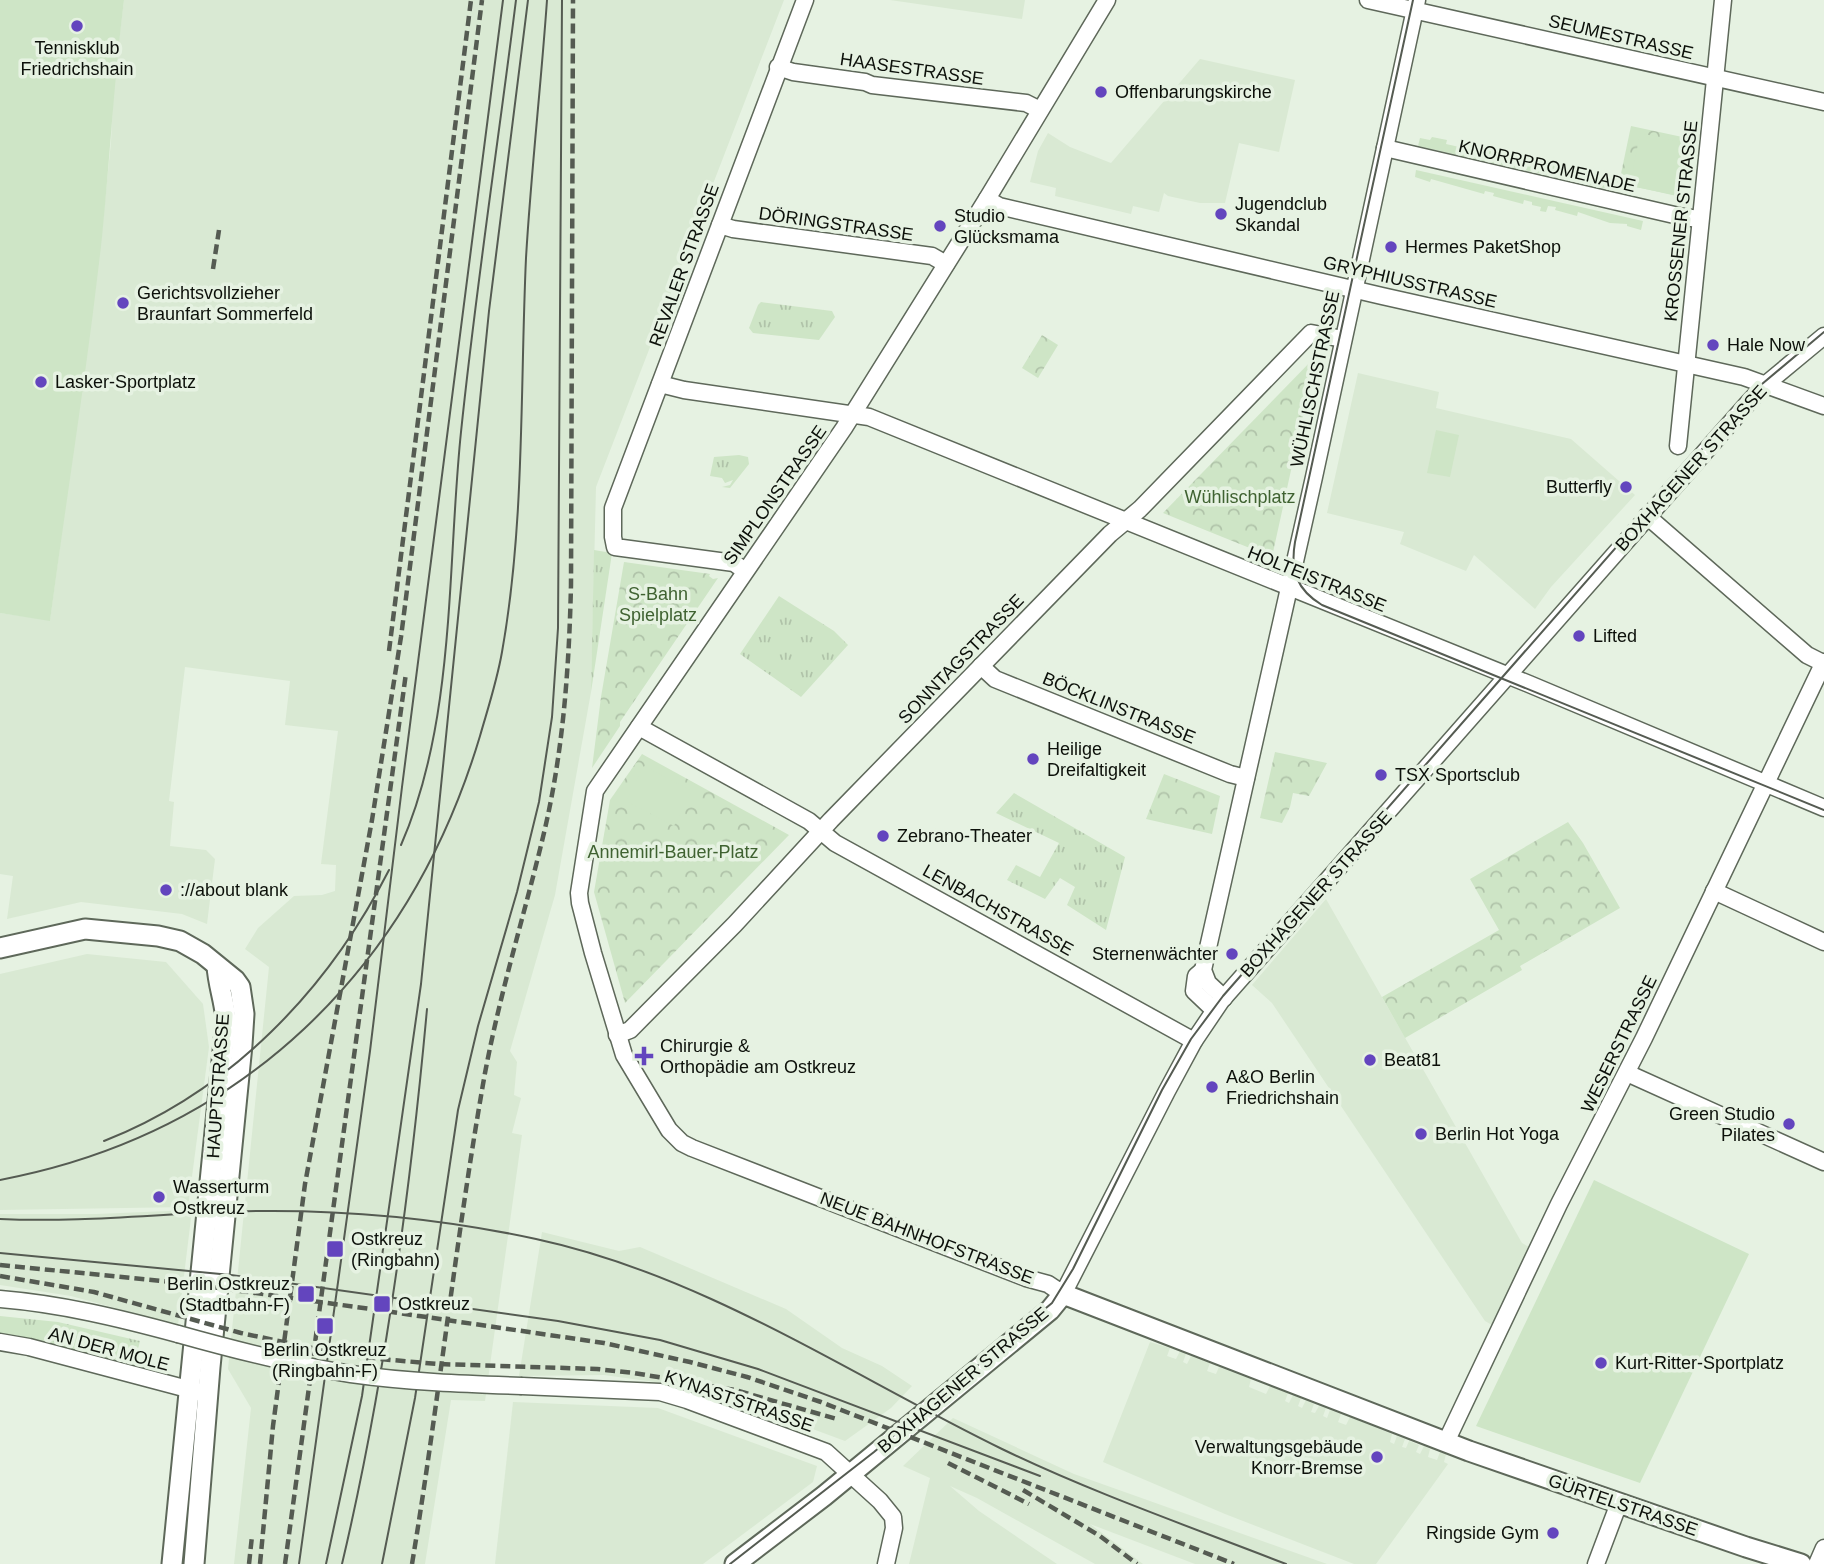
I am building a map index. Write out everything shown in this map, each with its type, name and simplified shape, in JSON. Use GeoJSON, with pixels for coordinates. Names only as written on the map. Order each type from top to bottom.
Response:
{"type":"FeatureCollection","features":[{"type":"Feature","properties":{"kind":"main road"},"geometry":{"type":"LineString","coordinates":[[0,948],[66,931],[93,929],[172,939],[196,948],[216,966]]}},
{"type":"Feature","properties":{"kind":"main road","name":"HAUPTSTRASSE"},"geometry":{"type":"LineString","coordinates":[[172,1564],[226,1021],[216,966]]}},
{"type":"Feature","properties":{"kind":"main road","name":"HAUPTSTRASSE"},"geometry":{"type":"LineString","coordinates":[[194,1564],[244,1014],[240,987],[235,979],[216,966]]}},
{"type":"Feature","properties":{"kind":"main road","name":"NEUE BAHNHOFSTRASSE"},"geometry":{"type":"LineString","coordinates":[[1063,1294],[1446,1442]]}},
{"type":"Feature","properties":{"kind":"main road","name":"BOXHAGENER STRASSE"},"geometry":{"type":"LineString","coordinates":[[735,1564],[851,1474],[1050,1310],[1063,1294]]}},
{"type":"Feature","properties":{"kind":"main road","name":"GÜRTELSTRASSE"},"geometry":{"type":"LineString","coordinates":[[1446,1442],[1746,1548],[1801,1564]]}},
{"type":"Feature","properties":{"kind":"street","name":"REVALER STRASSE"},"geometry":{"type":"LineString","coordinates":[[746,571],[734,564],[615,547],[613,508],[804,0]]}},
{"type":"Feature","properties":{"kind":"street","name":"SIMPLONSTRASSE"},"geometry":{"type":"LineString","coordinates":[[617,1035],[586,928],[579,892],[595,791],[853,413],[1107,0]]}},
{"type":"Feature","properties":{"kind":"street","name":"SEUMESTRASSE"},"geometry":{"type":"LineString","coordinates":[[1368,0],[1415,5],[1824,102]]}},
{"type":"Feature","properties":{"kind":"street","name":"KROSSENER STRASSE"},"geometry":{"type":"LineString","coordinates":[[1678,446],[1723,0]]}},
{"type":"Feature","properties":{"kind":"street","name":"WÜHLISCHSTRASSE"},"geometry":{"type":"LineString","coordinates":[[1219,1004],[1194,990],[1196,976],[1203,970],[1415,5]]}},
{"type":"Feature","properties":{"kind":"street","name":"HAASESTRASSE"},"geometry":{"type":"LineString","coordinates":[[778,67],[793,72],[873,85],[1026,103],[1040,110]]}},
{"type":"Feature","properties":{"kind":"street","name":"KNORRPROMENADE"},"geometry":{"type":"LineString","coordinates":[[1385,148],[1700,219]]}},
{"type":"Feature","properties":{"kind":"street","name":"GRYPHIUSSTRASSE"},"geometry":{"type":"LineString","coordinates":[[987,199],[999,206],[1744,377],[1824,406]]}},
{"type":"Feature","properties":{"kind":"street","name":"DÖRINGSTRASSE"},"geometry":{"type":"LineString","coordinates":[[720,225],[745,231],[932,256],[946,264]]}},
{"type":"Feature","properties":{"kind":"street","name":"SONNTAGSTRASSE"},"geometry":{"type":"LineString","coordinates":[[617,1035],[630,1030],[735,924],[981,666],[1124,521],[1140,509],[1311,333],[1343,339]]}},
{"type":"Feature","properties":{"kind":"street","name":"BOXHAGENER STRASSE"},"geometry":{"type":"LineString","coordinates":[[1063,1294],[1194,1041],[1219,1004],[1506,675],[1765,385],[1824,335]]}},
{"type":"Feature","properties":{"kind":"street","name":"HOLTEISTRASSE"},"geometry":{"type":"LineString","coordinates":[[660,384],[684,390],[869,417],[1506,675],[1824,808]]}},
{"type":"Feature","properties":{"kind":"street"},"geometry":{"type":"LineString","coordinates":[[1647,516],[1807,654],[1824,662]]}},
{"type":"Feature","properties":{"kind":"street","name":"WESERSTRASSE"},"geometry":{"type":"LineString","coordinates":[[1446,1442],[1824,662]]}},
{"type":"Feature","properties":{"kind":"street","name":"BÖCKLINSTRASSE"},"geometry":{"type":"LineString","coordinates":[[981,666],[995,678],[1230,775],[1246,778]]}},
{"type":"Feature","properties":{"kind":"street","name":"LENBACHSTRASSE"},"geometry":{"type":"LineString","coordinates":[[639,727],[809,821],[835,843],[1194,1041]]}},
{"type":"Feature","properties":{"kind":"street"},"geometry":{"type":"LineString","coordinates":[[1714,891],[1824,942]]}},
{"type":"Feature","properties":{"kind":"street","name":"NEUE BAHNHOFSTRASSE"},"geometry":{"type":"LineString","coordinates":[[617,1035],[624,1055],[659,1115],[674,1137],[682,1143],[1026,1278],[1035,1278],[1063,1294]]}},
{"type":"Feature","properties":{"kind":"street"},"geometry":{"type":"LineString","coordinates":[[1627,1073],[1824,1162]]}},
{"type":"Feature","properties":{"kind":"street","name":"KYNASTSTRASSE"},"geometry":{"type":"LineString","coordinates":[[0,1299],[76,1308],[263,1357],[349,1373],[441,1383],[633,1389],[671,1395],[826,1452],[886,1507],[893,1517],[894,1528],[886,1564]]}},
{"type":"Feature","properties":{"kind":"street","name":"AN DER MOLE"},"geometry":{"type":"LineString","coordinates":[[0,1342],[29,1347],[208,1394]]}},
{"type":"Feature","properties":{"kind":"street"},"geometry":{"type":"LineString","coordinates":[[1596,1564],[1619,1503]]}},
{"type":"Feature","properties":{"kind":"street"},"geometry":{"type":"LineString","coordinates":[[1817,1564],[1824,1548]]}},
{"type":"Feature","properties":{"kind":"shaded area"},"geometry":{"type":"Polygon","coordinates":[[[124,0],[784,0],[596,487],[591,692],[555,895],[510,1051],[517,1062],[514,1095],[521,1098],[512,1133],[522,1135],[485,1401],[451,1400],[425,1564],[234,1564],[251,1408],[228,1369],[269,967],[245,949],[258,928],[294,896],[322,895],[335,891],[336,865],[321,864],[338,731],[285,725],[290,681],[185,667],[169,801],[174,802],[170,846],[206,850],[215,859],[207,924],[182,914],[81,902],[7,919],[13,876],[0,874],[0,613],[50,620],[101,240],[111,142],[114,78],[124,0]]]}},
{"type":"Feature","properties":{"kind":"shaded area"},"geometry":{"type":"Polygon","coordinates":[[[890,0],[1025,0],[1022,19],[890,0]]]}},
{"type":"Feature","properties":{"kind":"shaded area"},"geometry":{"type":"Polygon","coordinates":[[[1200,59],[1295,80],[1279,152],[1239,143],[1225,203],[1200,203],[1164,193],[1159,212],[1133,206],[1131,214],[1055,196],[1056,188],[1030,182],[1038,151],[1048,133],[1070,147],[1111,163],[1200,59]]]}},
{"type":"Feature","properties":{"kind":"shaded area"},"geometry":{"type":"Polygon","coordinates":[[[1358,373],[1439,392],[1436,408],[1571,439],[1635,495],[1551,587],[1535,609],[1474,555],[1466,571],[1400,544],[1404,532],[1327,513],[1358,373]]]}},
{"type":"Feature","properties":{"kind":"shaded area"},"geometry":{"type":"Polygon","coordinates":[[[1326,899],[1522,1243],[1529,1247],[1492,1325],[1485,1321],[1272,1003],[1252,985],[1326,899]]]}},
{"type":"Feature","properties":{"kind":"shaded area"},"geometry":{"type":"Polygon","coordinates":[[[87,954],[166,962],[203,1004],[209,1047],[188,1207],[0,1210],[0,974],[87,954]]]}},
{"type":"Feature","properties":{"kind":"shaded area"},"geometry":{"type":"Polygon","coordinates":[[[192,1210],[178,1325],[71,1296],[0,1285],[0,1214],[192,1210]]]}},
{"type":"Feature","properties":{"kind":"shaded area"},"geometry":{"type":"Polygon","coordinates":[[[542,1232],[619,1251],[640,1247],[786,1309],[842,1348],[882,1366],[912,1386],[891,1408],[845,1441],[705,1389],[604,1375],[519,1376],[542,1232]]]}},
{"type":"Feature","properties":{"kind":"shaded area"},"geometry":{"type":"Polygon","coordinates":[[[1150,1342],[1170,1348],[1167,1356],[1176,1359],[1180,1351],[1186,1354],[1183,1362],[1187,1364],[1191,1356],[1210,1363],[1207,1371],[1216,1374],[1219,1367],[1251,1379],[1249,1387],[1266,1394],[1270,1386],[1288,1393],[1285,1401],[1289,1403],[1293,1395],[1301,1398],[1298,1406],[1302,1408],[1306,1400],[1314,1404],[1311,1412],[1315,1413],[1319,1406],[1326,1408],[1323,1416],[1327,1418],[1330,1410],[1341,1414],[1338,1422],[1346,1425],[1350,1417],[1392,1434],[1390,1442],[1394,1444],[1397,1436],[1405,1439],[1402,1447],[1406,1448],[1409,1441],[1419,1445],[1416,1452],[1420,1454],[1424,1446],[1430,1449],[1428,1457],[1437,1460],[1440,1452],[1446,1454],[1444,1462],[1448,1464],[1376,1564],[1354,1564],[1225,1514],[1103,1462],[1150,1342]]]}},
{"type":"Feature","properties":{"kind":"shaded area"},"geometry":{"type":"Polygon","coordinates":[[[513,1402],[658,1408],[817,1466],[813,1482],[703,1564],[495,1564],[513,1402]]]}},
{"type":"Feature","properties":{"kind":"shaded area"},"geometry":{"type":"Polygon","coordinates":[[[953,1418],[1074,1474],[1327,1564],[1195,1564],[1090,1524],[1143,1564],[1095,1564],[977,1498],[950,1486],[979,1511],[1057,1564],[909,1564],[930,1478],[903,1466],[953,1418]]]}},
{"type":"Feature","properties":{"kind":"green space","name":"Lasker-Sportplatz"},"geometry":{"type":"Polygon","coordinates":[[[0,0],[124,0],[102,237],[50,621],[0,613],[0,0]]]}},
{"type":"Feature","properties":{"kind":"green space"},"geometry":{"type":"Polygon","coordinates":[[[1631,126],[1687,138],[1681,197],[1619,183],[1631,126]]]}},
{"type":"Feature","properties":{"kind":"green space"},"geometry":{"type":"Polygon","coordinates":[[[1640,133],[1681,142],[1675,195],[1630,186],[1640,133]]]}},
{"type":"Feature","properties":{"kind":"green space"},"geometry":{"type":"Polygon","coordinates":[[[1432,137],[1447,140],[1446,144],[1477,151],[1479,147],[1494,151],[1494,154],[1533,160],[1532,163],[1556,165],[1556,169],[1565,170],[1566,167],[1587,172],[1587,176],[1620,180],[1617,191],[1418,146],[1420,138],[1430,140],[1432,137]]]}},
{"type":"Feature","properties":{"kind":"green space"},"geometry":{"type":"Polygon","coordinates":[[[1416,170],[1643,221],[1641,230],[1578,212],[1577,216],[1555,210],[1556,207],[1548,206],[1546,212],[1540,211],[1541,207],[1532,205],[1532,202],[1524,200],[1523,204],[1493,196],[1494,193],[1485,191],[1484,194],[1431,179],[1430,182],[1415,177],[1416,170]]]}},
{"type":"Feature","properties":{"kind":"green space"},"geometry":{"type":"Polygon","coordinates":[[[761,302],[832,311],[835,317],[819,340],[753,333],[749,328],[761,302]]]}},
{"type":"Feature","properties":{"kind":"green space"},"geometry":{"type":"Polygon","coordinates":[[[1042,335],[1058,345],[1038,378],[1022,368],[1042,335]]]}},
{"type":"Feature","properties":{"kind":"green space","name":"Wühlischplatz"},"geometry":{"type":"Polygon","coordinates":[[[1316,356],[1272,557],[1163,513],[1316,356]]]}},
{"type":"Feature","properties":{"kind":"green space"},"geometry":{"type":"Polygon","coordinates":[[[1436,430],[1459,435],[1450,477],[1427,473],[1436,430]]]}},
{"type":"Feature","properties":{"kind":"green space"},"geometry":{"type":"Polygon","coordinates":[[[714,457],[748,457],[749,464],[730,488],[722,487],[730,485],[733,480],[725,483],[722,478],[710,476],[714,457]]]}},
{"type":"Feature","properties":{"kind":"green space"},"geometry":{"type":"Polygon","coordinates":[[[594,550],[612,553],[591,692],[594,550]]]}},
{"type":"Feature","properties":{"kind":"green space","name":"S-Bahn Spielplatz"},"geometry":{"type":"Polygon","coordinates":[[[624,562],[710,574],[713,579],[718,578],[592,768],[601,697],[624,562]]]}},
{"type":"Feature","properties":{"kind":"green space"},"geometry":{"type":"Polygon","coordinates":[[[779,596],[834,631],[848,645],[801,697],[740,654],[779,596]]]}},
{"type":"Feature","properties":{"kind":"green space"},"geometry":{"type":"Polygon","coordinates":[[[1275,752],[1327,763],[1309,796],[1293,793],[1282,823],[1260,818],[1275,752]]]}},
{"type":"Feature","properties":{"kind":"green space","name":"Annemirl-Bauer-Platz"},"geometry":{"type":"Polygon","coordinates":[[[642,754],[789,835],[625,1003],[594,892],[610,800],[642,754]]]}},
{"type":"Feature","properties":{"kind":"green space"},"geometry":{"type":"Polygon","coordinates":[[[644,766],[692,791],[674,826],[626,801],[644,766]]]}},
{"type":"Feature","properties":{"kind":"green space"},"geometry":{"type":"Polygon","coordinates":[[[1164,774],[1220,796],[1212,834],[1146,819],[1164,774]]]}},
{"type":"Feature","properties":{"kind":"green space"},"geometry":{"type":"Polygon","coordinates":[[[1014,793],[1125,857],[1106,930],[1067,905],[1075,887],[1060,878],[1045,899],[1007,880],[1016,865],[1040,877],[1059,843],[996,813],[1014,793]]]}},
{"type":"Feature","properties":{"kind":"green space"},"geometry":{"type":"Polygon","coordinates":[[[1568,822],[1620,908],[1520,966],[1522,970],[1405,1038],[1382,997],[1499,930],[1470,879],[1568,822]]]}},
{"type":"Feature","properties":{"kind":"green space","name":"Kurt-Ritter-Sportplatz"},"geometry":{"type":"Polygon","coordinates":[[[1594,1180],[1749,1254],[1640,1483],[1476,1426],[1594,1180]]]}},
{"type":"Feature","properties":{"kind":"green space"},"geometry":{"type":"Polygon","coordinates":[[[0,1316],[58,1322],[140,1341],[134,1366],[15,1335],[0,1334],[0,1316]]]}},
{"type":"Feature","properties":{"kind":"tram line"},"geometry":{"type":"LineString","coordinates":[[299,1564],[370,1051],[503,0]]}},
{"type":"Feature","properties":{"kind":"tram line"},"geometry":{"type":"LineString","coordinates":[[401,845],[419,797],[432,746],[440,694],[461,432],[516,0]]}},
{"type":"Feature","properties":{"kind":"tram line"},"geometry":{"type":"LineString","coordinates":[[326,1564],[362,1396],[421,984],[489,311],[528,0]]}},
{"type":"Feature","properties":{"kind":"tram line"},"geometry":{"type":"LineString","coordinates":[[0,1180],[87,1157],[167,1124],[240,1081],[304,1028],[361,967],[410,898],[449,820],[480,736],[498,673],[515,554],[526,258],[547,0]]}},
{"type":"Feature","properties":{"kind":"tram line"},"geometry":{"type":"LineString","coordinates":[[382,1564],[415,1398],[458,1110],[539,802],[552,717],[558,628],[562,0]]}},
{"type":"Feature","properties":{"kind":"tram line"},"geometry":{"type":"LineString","coordinates":[[1413,0],[1295,542],[1297,579],[1307,593],[1322,605],[1824,810]]}},
{"type":"Feature","properties":{"kind":"tram line"},"geometry":{"type":"LineString","coordinates":[[730,1564],[874,1452],[1052,1303],[1073,1269],[1162,1090],[1191,1039],[1223,996],[1739,407],[1824,332]]}},
{"type":"Feature","properties":{"kind":"tram line"},"geometry":{"type":"LineString","coordinates":[[104,1141],[150,1120],[194,1094],[234,1065],[271,1032],[306,995],[337,956],[389,870]]}},
{"type":"Feature","properties":{"kind":"tram line"},"geometry":{"type":"LineString","coordinates":[[342,1564],[371,1427],[394,1288],[413,1149],[427,1009]]}},
{"type":"Feature","properties":{"kind":"tram line"},"geometry":{"type":"LineString","coordinates":[[0,1219],[65,1220],[259,1211],[364,1214],[502,1232],[598,1255],[717,1302],[1036,1465],[1286,1564]]}},
{"type":"Feature","properties":{"kind":"tram line"},"geometry":{"type":"LineString","coordinates":[[0,1253],[231,1275],[558,1321],[660,1340],[758,1369],[1040,1476]]}},
{"type":"Feature","properties":{"kind":"railway"},"geometry":{"type":"LineString","coordinates":[[389,651],[471,0]]}},
{"type":"Feature","properties":{"kind":"railway"},"geometry":{"type":"LineString","coordinates":[[260,1564],[273,1426],[305,1184],[372,820],[401,637],[482,0]]}},
{"type":"Feature","properties":{"kind":"railway"},"geometry":{"type":"LineString","coordinates":[[412,1564],[485,1073],[550,806],[564,712],[571,585],[573,0]]}},
{"type":"Feature","properties":{"kind":"railway"},"geometry":{"type":"LineString","coordinates":[[213,269],[219,230]]}},
{"type":"Feature","properties":{"kind":"railway"},"geometry":{"type":"LineString","coordinates":[[285,1564],[406,673]]}},
{"type":"Feature","properties":{"kind":"railway"},"geometry":{"type":"LineString","coordinates":[[0,1265],[183,1283],[385,1311],[604,1343],[690,1362],[747,1377],[821,1402],[1234,1564]]}},
{"type":"Feature","properties":{"kind":"railway"},"geometry":{"type":"LineString","coordinates":[[0,1276],[94,1292],[241,1333],[326,1351],[438,1364],[597,1369],[634,1373],[735,1390],[837,1419]]}},
{"type":"Feature","properties":{"kind":"railway"},"geometry":{"type":"LineString","coordinates":[[948,1463],[1029,1504]]}},
{"type":"Feature","properties":{"kind":"railway"},"geometry":{"type":"LineString","coordinates":[[1023,1490],[1100,1536],[1137,1564]]}},
{"type":"Feature","properties":{"kind":"railway"},"geometry":{"type":"LineString","coordinates":[[249,1564],[252,1536]]}},
{"type":"Feature","properties":{"kind":"place","name":"Tennisklub Friedrichshain"},"geometry":{"type":"Point","coordinates":[77,26]}},
{"type":"Feature","properties":{"kind":"place","name":"Offenbarungskirche"},"geometry":{"type":"Point","coordinates":[1101,92]}},
{"type":"Feature","properties":{"kind":"place","name":"Jugendclub Skandal"},"geometry":{"type":"Point","coordinates":[1221,214]}},
{"type":"Feature","properties":{"kind":"place","name":"Studio Glücksmama"},"geometry":{"type":"Point","coordinates":[940,226]}},
{"type":"Feature","properties":{"kind":"place","name":"Hermes PaketShop"},"geometry":{"type":"Point","coordinates":[1391,247]}},
{"type":"Feature","properties":{"kind":"place","name":"Gerichtsvollzieher Braunfart Sommerfeld"},"geometry":{"type":"Point","coordinates":[123,303]}},
{"type":"Feature","properties":{"kind":"place","name":"Hale Now"},"geometry":{"type":"Point","coordinates":[1713,345]}},
{"type":"Feature","properties":{"kind":"place","name":"Lasker-Sportplatz"},"geometry":{"type":"Point","coordinates":[41,382]}},
{"type":"Feature","properties":{"kind":"place","name":"Butterfly"},"geometry":{"type":"Point","coordinates":[1626,487]}},
{"type":"Feature","properties":{"kind":"place","name":"Lifted"},"geometry":{"type":"Point","coordinates":[1579,636]}},
{"type":"Feature","properties":{"kind":"place","name":"Heilige Dreifaltigkeit"},"geometry":{"type":"Point","coordinates":[1033,759]}},
{"type":"Feature","properties":{"kind":"place","name":"TSX Sportsclub"},"geometry":{"type":"Point","coordinates":[1381,775]}},
{"type":"Feature","properties":{"kind":"place","name":"Zebrano-Theater"},"geometry":{"type":"Point","coordinates":[883,836]}},
{"type":"Feature","properties":{"kind":"place","name":"://about blank"},"geometry":{"type":"Point","coordinates":[166,890]}},
{"type":"Feature","properties":{"kind":"place","name":"Sternenwächter"},"geometry":{"type":"Point","coordinates":[1232,954]}},
{"type":"Feature","properties":{"kind":"place","name":"Chirurgie & Orthopädie am Ostkreuz"},"geometry":{"type":"Point","coordinates":[644,1056]}},
{"type":"Feature","properties":{"kind":"place","name":"Beat81"},"geometry":{"type":"Point","coordinates":[1370,1060]}},
{"type":"Feature","properties":{"kind":"place","name":"A&O Berlin Friedrichshain"},"geometry":{"type":"Point","coordinates":[1212,1087]}},
{"type":"Feature","properties":{"kind":"place","name":"Green Studio Pilates"},"geometry":{"type":"Point","coordinates":[1789,1124]}},
{"type":"Feature","properties":{"kind":"place","name":"Berlin Hot Yoga"},"geometry":{"type":"Point","coordinates":[1421,1134]}},
{"type":"Feature","properties":{"kind":"place","name":"Wasserturm Ostkreuz"},"geometry":{"type":"Point","coordinates":[159,1197]}},
{"type":"Feature","properties":{"kind":"place","name":"Ostkreuz (Ringbahn)"},"geometry":{"type":"Point","coordinates":[335,1249]}},
{"type":"Feature","properties":{"kind":"place","name":"Berlin Ostkreuz (Stadtbahn-F)"},"geometry":{"type":"Point","coordinates":[306,1294]}},
{"type":"Feature","properties":{"kind":"place","name":"Ostkreuz"},"geometry":{"type":"Point","coordinates":[382,1304]}},
{"type":"Feature","properties":{"kind":"place","name":"Berlin Ostkreuz (Ringbahn-F)"},"geometry":{"type":"Point","coordinates":[325,1326]}},
{"type":"Feature","properties":{"kind":"place","name":"Kurt-Ritter-Sportplatz"},"geometry":{"type":"Point","coordinates":[1601,1363]}},
{"type":"Feature","properties":{"kind":"place","name":"Verwaltungsgebäude Knorr-Bremse"},"geometry":{"type":"Point","coordinates":[1377,1457]}},
{"type":"Feature","properties":{"kind":"place","name":"Ringside Gym"},"geometry":{"type":"Point","coordinates":[1553,1533]}}]}
